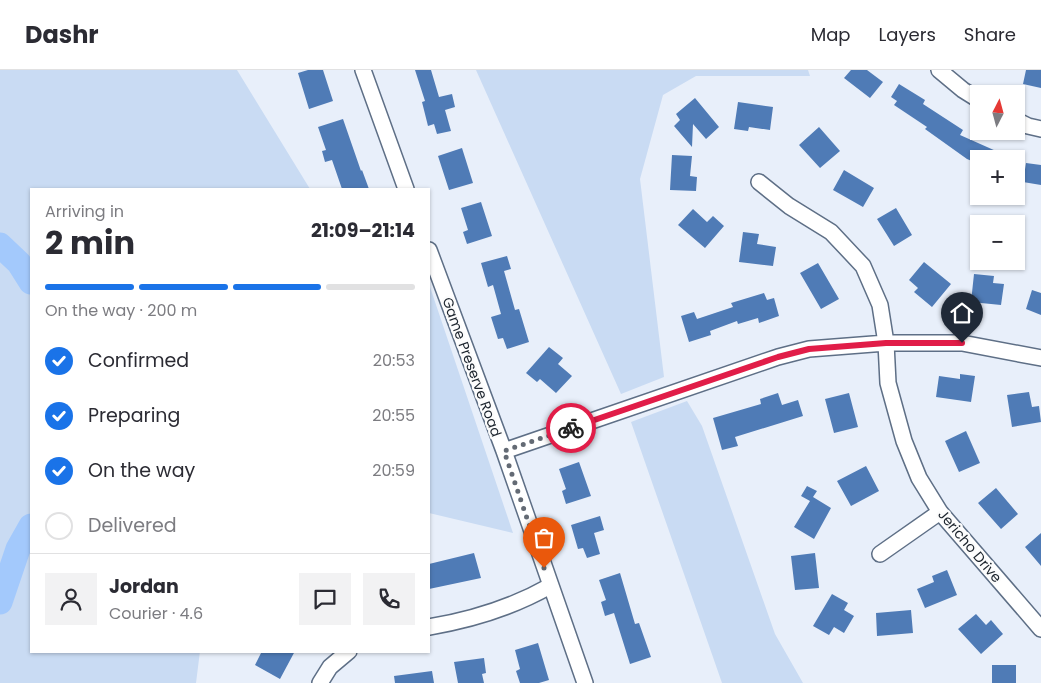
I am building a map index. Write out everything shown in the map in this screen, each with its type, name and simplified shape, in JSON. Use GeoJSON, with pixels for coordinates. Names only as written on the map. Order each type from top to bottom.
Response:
{"type":"FeatureCollection","features":[{"type":"Feature","properties":{"kind":"street"},"geometry":{"type":"LineString","coordinates":[[363,70],[406,188]]}},
{"type":"Feature","properties":{"kind":"street"},"geometry":{"type":"LineString","coordinates":[[939,70],[970,94]]}},
{"type":"Feature","properties":{"kind":"street"},"geometry":{"type":"LineString","coordinates":[[1025,124],[1041,129]]}},
{"type":"Feature","properties":{"kind":"street","name":"Jericho Drive"},"geometry":{"type":"LineString","coordinates":[[759,182],[789,206],[831,232],[863,266],[880,305],[886,343],[888,383],[904,441],[919,478],[940,512],[1041,629]]}},
{"type":"Feature","properties":{"kind":"street","name":"Game Preserve Road"},"geometry":{"type":"LineString","coordinates":[[430,253],[504,451],[585,683]]}},
{"type":"Feature","properties":{"kind":"street"},"geometry":{"type":"LineString","coordinates":[[504,451],[778,357],[809,349],[886,343],[962,343],[1041,358]]}},
{"type":"Feature","properties":{"kind":"street"},"geometry":{"type":"LineString","coordinates":[[880,554],[940,512]]}},
{"type":"Feature","properties":{"kind":"street"},"geometry":{"type":"LineString","coordinates":[[430,627],[465,620],[531,597],[550,586]]}},
{"type":"Feature","properties":{"kind":"street"},"geometry":{"type":"LineString","coordinates":[[320,683],[330,667],[347,653]]}},
{"type":"Feature","properties":{"kind":"shaded area"},"geometry":{"type":"Polygon","coordinates":[[[0,70],[237,70],[309,188],[30,188],[30,653],[200,653],[196,683],[0,683],[0,70]]]}},
{"type":"Feature","properties":{"kind":"shaded area"},"geometry":{"type":"Polygon","coordinates":[[[476,70],[808,70],[810,76],[696,76],[663,95],[640,179],[664,377],[621,394],[476,70]]]}},
{"type":"Feature","properties":{"kind":"shaded area"},"geometry":{"type":"Polygon","coordinates":[[[430,287],[513,533],[430,513],[430,287]]]}},
{"type":"Feature","properties":{"kind":"shaded area"},"geometry":{"type":"Polygon","coordinates":[[[687,401],[702,426],[775,634],[803,683],[722,683],[631,422],[687,401]]]}},
{"type":"Feature","properties":{"kind":"building"},"geometry":{"type":"Polygon","coordinates":[[[308,70],[323,70],[333,101],[309,109],[298,73],[308,70]]]}},
{"type":"Feature","properties":{"kind":"building"},"geometry":{"type":"Polygon","coordinates":[[[415,70],[431,70],[439,97],[452,94],[455,107],[445,110],[451,131],[437,134],[434,124],[428,126],[422,102],[425,101],[415,70]]]}},
{"type":"Feature","properties":{"kind":"building"},"geometry":{"type":"Polygon","coordinates":[[[851,70],[867,70],[883,82],[870,98],[844,78],[851,70]]]}},
{"type":"Feature","properties":{"kind":"building"},"geometry":{"type":"Polygon","coordinates":[[[1026,70],[1041,70],[1041,88],[1023,84],[1026,70]]]}},
{"type":"Feature","properties":{"kind":"building"},"geometry":{"type":"Polygon","coordinates":[[[899,84],[925,100],[923,104],[963,130],[960,135],[994,150],[970,150],[970,160],[967,159],[925,129],[927,127],[894,105],[897,101],[891,97],[899,84]]]}},
{"type":"Feature","properties":{"kind":"building"},"geometry":{"type":"Polygon","coordinates":[[[695,98],[719,127],[706,139],[693,124],[692,147],[674,126],[680,120],[676,114],[695,98]]]}},
{"type":"Feature","properties":{"kind":"building"},"geometry":{"type":"Polygon","coordinates":[[[738,102],[773,107],[770,130],[749,127],[748,131],[734,129],[738,102]]]}},
{"type":"Feature","properties":{"kind":"building"},"geometry":{"type":"Polygon","coordinates":[[[343,119],[369,188],[342,188],[332,160],[325,162],[322,151],[326,150],[318,127],[343,119]]]}},
{"type":"Feature","properties":{"kind":"building"},"geometry":{"type":"Polygon","coordinates":[[[819,127],[840,151],[820,168],[799,145],[819,127]]]}},
{"type":"Feature","properties":{"kind":"building"},"geometry":{"type":"Polygon","coordinates":[[[462,148],[473,183],[449,190],[438,156],[462,148]]]}},
{"type":"Feature","properties":{"kind":"building"},"geometry":{"type":"Polygon","coordinates":[[[672,155],[692,156],[690,176],[697,177],[696,191],[670,190],[672,155]]]}},
{"type":"Feature","properties":{"kind":"building"},"geometry":{"type":"Polygon","coordinates":[[[1026,163],[1041,165],[1041,185],[1025,182],[1026,163]]]}},
{"type":"Feature","properties":{"kind":"building"},"geometry":{"type":"Polygon","coordinates":[[[844,170],[874,188],[863,207],[833,190],[844,170]]]}},
{"type":"Feature","properties":{"kind":"building"},"geometry":{"type":"Polygon","coordinates":[[[481,202],[492,236],[467,244],[463,232],[468,230],[461,208],[481,202]]]}},
{"type":"Feature","properties":{"kind":"building"},"geometry":{"type":"Polygon","coordinates":[[[896,208],[912,235],[894,246],[877,219],[896,208]]]}},
{"type":"Feature","properties":{"kind":"building"},"geometry":{"type":"Polygon","coordinates":[[[693,209],[707,222],[713,216],[724,226],[705,248],[678,225],[693,209]]]}},
{"type":"Feature","properties":{"kind":"building"},"geometry":{"type":"Polygon","coordinates":[[[743,232],[759,234],[757,244],[776,247],[773,266],[739,262],[743,232]]]}},
{"type":"Feature","properties":{"kind":"building"},"geometry":{"type":"Polygon","coordinates":[[[507,256],[511,269],[504,271],[515,310],[519,309],[529,342],[507,349],[503,338],[498,339],[491,317],[501,314],[493,285],[488,287],[481,263],[507,256]]]}},
{"type":"Feature","properties":{"kind":"building"},"geometry":{"type":"Polygon","coordinates":[[[924,262],[951,284],[932,307],[914,292],[918,288],[909,280],[924,262]]]}},
{"type":"Feature","properties":{"kind":"building"},"geometry":{"type":"Polygon","coordinates":[[[818,263],[839,299],[821,309],[800,273],[818,263]]]}},
{"type":"Feature","properties":{"kind":"building"},"geometry":{"type":"Polygon","coordinates":[[[974,274],[994,276],[993,283],[1004,284],[1001,305],[971,302],[974,274]]]}},
{"type":"Feature","properties":{"kind":"building"},"geometry":{"type":"Polygon","coordinates":[[[1032,290],[1041,293],[1041,315],[1026,309],[1032,290]]]}},
{"type":"Feature","properties":{"kind":"building"},"geometry":{"type":"Polygon","coordinates":[[[764,293],[767,300],[774,298],[779,316],[759,323],[758,318],[738,324],[737,321],[710,331],[711,335],[689,342],[681,316],[694,312],[697,319],[733,307],[731,303],[764,293]]]}},
{"type":"Feature","properties":{"kind":"building"},"geometry":{"type":"Polygon","coordinates":[[[549,347],[563,358],[558,364],[572,376],[556,393],[540,379],[537,382],[526,373],[549,347]]]}},
{"type":"Feature","properties":{"kind":"building"},"geometry":{"type":"Polygon","coordinates":[[[960,374],[975,376],[971,402],[936,397],[939,376],[960,379],[960,374]]]}},
{"type":"Feature","properties":{"kind":"building"},"geometry":{"type":"Polygon","coordinates":[[[1029,392],[1032,407],[1039,406],[1041,422],[1012,427],[1007,395],[1029,392]]]}},
{"type":"Feature","properties":{"kind":"building"},"geometry":{"type":"Polygon","coordinates":[[[778,393],[782,405],[798,400],[803,416],[735,437],[738,446],[722,450],[713,418],[761,404],[760,399],[778,393]]]}},
{"type":"Feature","properties":{"kind":"building"},"geometry":{"type":"Polygon","coordinates":[[[849,393],[858,427],[834,433],[825,399],[849,393]]]}},
{"type":"Feature","properties":{"kind":"building"},"geometry":{"type":"Polygon","coordinates":[[[966,431],[980,463],[959,472],[945,441],[966,431]]]}},
{"type":"Feature","properties":{"kind":"building"},"geometry":{"type":"Polygon","coordinates":[[[579,462],[591,496],[566,504],[562,491],[566,489],[559,469],[579,462]]]}},
{"type":"Feature","properties":{"kind":"building"},"geometry":{"type":"Polygon","coordinates":[[[866,466],[879,491],[851,506],[837,481],[866,466]]]}},
{"type":"Feature","properties":{"kind":"building"},"geometry":{"type":"Polygon","coordinates":[[[807,486],[817,491],[813,497],[831,508],[814,539],[794,527],[810,501],[801,496],[807,486]]]}},
{"type":"Feature","properties":{"kind":"building"},"geometry":{"type":"Polygon","coordinates":[[[996,488],[1018,514],[1001,529],[978,503],[996,488]]]}},
{"type":"Feature","properties":{"kind":"building"},"geometry":{"type":"Polygon","coordinates":[[[600,516],[604,530],[594,533],[600,554],[587,558],[583,548],[578,549],[571,525],[600,516]]]}},
{"type":"Feature","properties":{"kind":"building"},"geometry":{"type":"Polygon","coordinates":[[[1041,533],[1041,566],[1025,547],[1041,533]]]}},
{"type":"Feature","properties":{"kind":"building"},"geometry":{"type":"Polygon","coordinates":[[[474,553],[481,578],[430,589],[430,564],[474,553]]]}},
{"type":"Feature","properties":{"kind":"building"},"geometry":{"type":"Polygon","coordinates":[[[815,553],[819,588],[795,590],[791,556],[815,553]]]}},
{"type":"Feature","properties":{"kind":"building"},"geometry":{"type":"Polygon","coordinates":[[[947,570],[957,595],[925,608],[917,589],[934,582],[932,576],[947,570]]]}},
{"type":"Feature","properties":{"kind":"building"},"geometry":{"type":"Polygon","coordinates":[[[620,573],[635,624],[639,623],[651,657],[630,664],[614,613],[605,616],[601,602],[606,600],[599,580],[620,573]]]}},
{"type":"Feature","properties":{"kind":"building"},"geometry":{"type":"Polygon","coordinates":[[[832,594],[848,603],[844,610],[854,616],[844,633],[834,627],[829,635],[813,626],[832,594]]]}},
{"type":"Feature","properties":{"kind":"building"},"geometry":{"type":"Polygon","coordinates":[[[911,610],[913,633],[877,636],[876,613],[911,610]]]}},
{"type":"Feature","properties":{"kind":"building"},"geometry":{"type":"Polygon","coordinates":[[[976,614],[986,625],[991,620],[1003,634],[981,654],[958,629],[976,614]]]}},
{"type":"Feature","properties":{"kind":"building"},"geometry":{"type":"Polygon","coordinates":[[[538,643],[549,680],[539,683],[520,683],[516,671],[520,669],[515,650],[538,643]]]}},
{"type":"Feature","properties":{"kind":"building"},"geometry":{"type":"Polygon","coordinates":[[[261,653],[294,653],[280,679],[255,665],[261,653]]]}},
{"type":"Feature","properties":{"kind":"building"},"geometry":{"type":"Polygon","coordinates":[[[484,658],[486,673],[482,674],[484,683],[458,683],[454,662],[484,658]]]}},
{"type":"Feature","properties":{"kind":"building"},"geometry":{"type":"Polygon","coordinates":[[[992,665],[1016,665],[1016,683],[992,683],[992,665]]]}},
{"type":"Feature","properties":{"kind":"building"},"geometry":{"type":"Polygon","coordinates":[[[432,671],[434,683],[395,683],[394,676],[432,671]]]}},
{"type":"Feature","properties":{"kind":"waterway"},"geometry":{"type":"LineString","coordinates":[[0,245],[19,263],[30,280]]}},
{"type":"Feature","properties":{"kind":"waterway"},"geometry":{"type":"LineString","coordinates":[[0,602],[18,549],[30,528]]}},
{"type":"Feature","properties":{"kind":"way so far"},"geometry":{"type":"LineString","coordinates":[[544,568],[510,474],[504,451],[571,428]]}},
{"type":"Feature","properties":{"kind":"route"},"geometry":{"type":"LineString","coordinates":[[571,428],[778,357],[809,349],[886,343],[962,343]]}}]}
